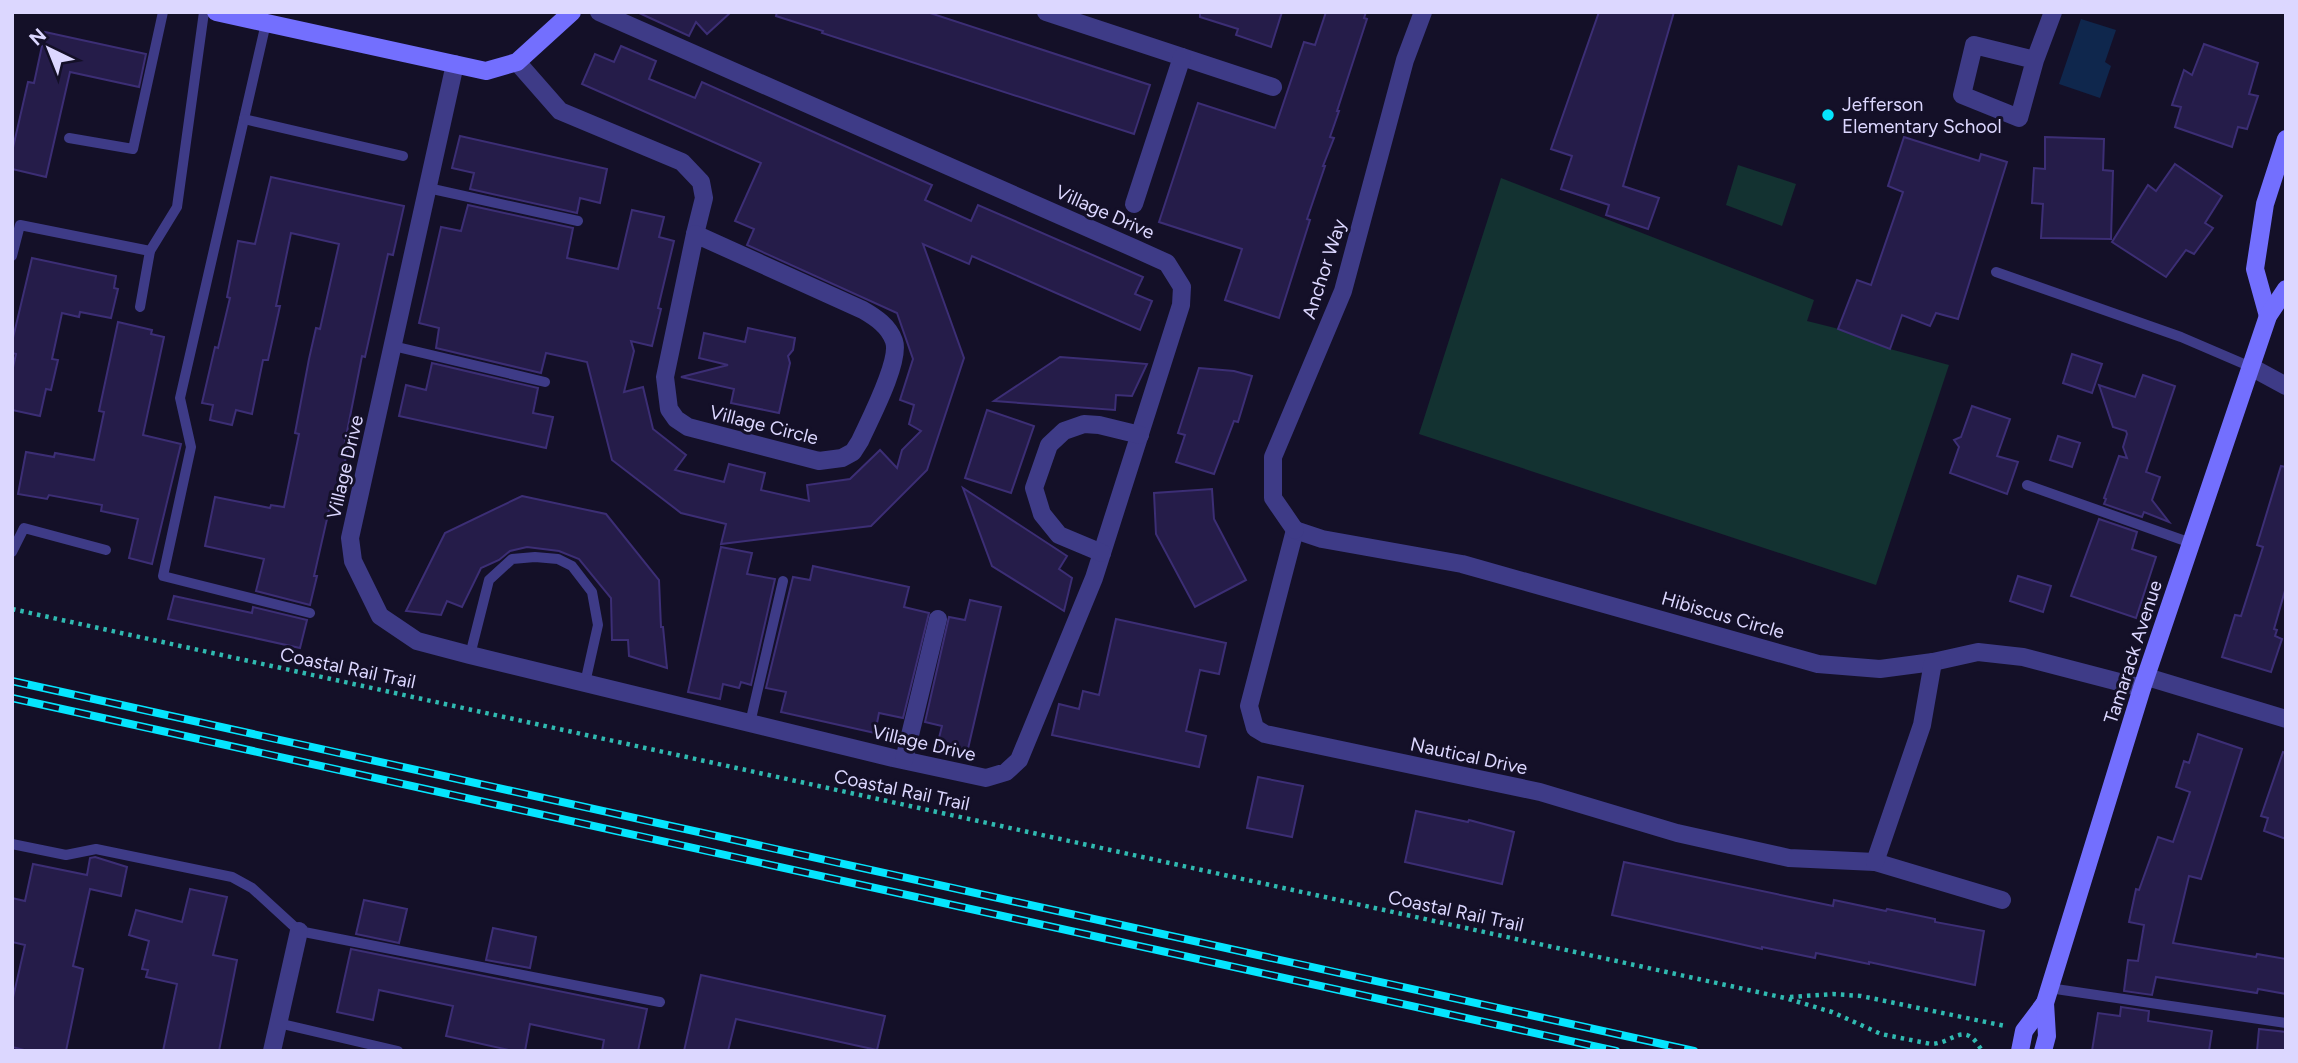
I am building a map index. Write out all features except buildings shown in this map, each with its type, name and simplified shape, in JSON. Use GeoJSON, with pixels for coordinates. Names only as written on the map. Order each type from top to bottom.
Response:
{"type":"FeatureCollection","features":[{"type":"Feature","properties":{"kind":"main road"},"geometry":{"type":"LineString","coordinates":[[216,12],[486,71],[517,62],[572,12]]}},
{"type":"Feature","properties":{"kind":"main road"},"geometry":{"type":"LineString","coordinates":[[2268,316],[2255,269],[2265,204],[2286,139]]}},
{"type":"Feature","properties":{"kind":"main road","name":"Tamarack Avenue"},"geometry":{"type":"LineString","coordinates":[[2020,1051],[2024,1031],[2047,995],[2144,682],[2268,316],[2286,289]]}},
{"type":"Feature","properties":{"kind":"main road","name":"Tamarack Avenue"},"geometry":{"type":"LineString","coordinates":[[2043,1051],[2047,1036],[2047,995]]}},
{"type":"Feature","properties":{"kind":"street","name":"Village Drive"},"geometry":{"type":"LineString","coordinates":[[456,64],[350,538],[354,561],[380,616],[417,641],[470,655],[986,778],[1006,772],[1019,760],[1094,578],[1181,305],[1182,287],[1167,263],[599,12]]}},
{"type":"Feature","properties":{"kind":"street"},"geometry":{"type":"LineString","coordinates":[[1046,12],[1273,87]]}},
{"type":"Feature","properties":{"kind":"street","name":"Anchor Way"},"geometry":{"type":"LineString","coordinates":[[1295,530],[1273,498],[1273,457],[1343,291],[1405,60],[1423,12]]}},
{"type":"Feature","properties":{"kind":"street"},"geometry":{"type":"LineString","coordinates":[[2035,60],[1974,46],[1962,95],[2019,118],[2035,60],[2053,12]]}},
{"type":"Feature","properties":{"kind":"street"},"geometry":{"type":"LineString","coordinates":[[1134,204],[1182,57]]}},
{"type":"Feature","properties":{"kind":"street","name":"Village Circle"},"geometry":{"type":"LineString","coordinates":[[517,62],[560,111],[682,162],[701,182],[704,198],[695,234],[665,377],[669,409],[677,419],[688,427],[819,461],[842,458],[853,452],[893,365],[895,342],[887,329],[877,318],[863,310],[695,234]]}},
{"type":"Feature","properties":{"kind":"street"},"geometry":{"type":"LineString","coordinates":[[2251,368],[2286,386]]}},
{"type":"Feature","properties":{"kind":"street"},"geometry":{"type":"LineString","coordinates":[[1102,553],[1059,535],[1042,514],[1034,488],[1049,445],[1063,432],[1084,424],[1092,424],[1140,435]]}},
{"type":"Feature","properties":{"kind":"street","name":"Hibiscus Circle"},"geometry":{"type":"LineString","coordinates":[[1295,530],[1322,539],[1462,564],[1818,664],[1880,669],[1933,662],[1978,652],[2023,657],[2144,682],[2286,719]]}},
{"type":"Feature","properties":{"kind":"street","name":"Nautical Drive"},"geometry":{"type":"LineString","coordinates":[[1295,530],[1249,706],[1255,728],[1265,734],[1540,792],[1677,833],[1789,858],[1875,862],[2002,900]]}},
{"type":"Feature","properties":{"kind":"street"},"geometry":{"type":"LineString","coordinates":[[904,760],[938,619]]}},
{"type":"Feature","properties":{"kind":"street"},"geometry":{"type":"LineString","coordinates":[[1875,862],[1922,726],[1933,662]]}},
{"type":"Feature","properties":{"kind":"street"},"geometry":{"type":"LineString","coordinates":[[272,1051],[299,931]]}},
{"type":"Feature","properties":{"kind":"lane"},"geometry":{"type":"LineString","coordinates":[[69,138],[133,149],[163,12]]}},
{"type":"Feature","properties":{"kind":"lane"},"geometry":{"type":"LineString","coordinates":[[140,307],[150,251],[177,207],[204,12]]}},
{"type":"Feature","properties":{"kind":"lane"},"geometry":{"type":"LineString","coordinates":[[266,23],[180,398],[191,447],[163,576],[310,613]]}},
{"type":"Feature","properties":{"kind":"lane"},"geometry":{"type":"LineString","coordinates":[[244,119],[403,156]]}},
{"type":"Feature","properties":{"kind":"lane"},"geometry":{"type":"LineString","coordinates":[[428,188],[578,221]]}},
{"type":"Feature","properties":{"kind":"lane"},"geometry":{"type":"LineString","coordinates":[[12,256],[20,225],[150,251]]}},
{"type":"Feature","properties":{"kind":"lane"},"geometry":{"type":"LineString","coordinates":[[1996,272],[2181,337],[2251,368]]}},
{"type":"Feature","properties":{"kind":"lane"},"geometry":{"type":"LineString","coordinates":[[393,346],[545,382]]}},
{"type":"Feature","properties":{"kind":"lane"},"geometry":{"type":"LineString","coordinates":[[2027,485],[2191,542]]}},
{"type":"Feature","properties":{"kind":"lane"},"geometry":{"type":"LineString","coordinates":[[12,552],[24,528],[106,550]]}},
{"type":"Feature","properties":{"kind":"lane"},"geometry":{"type":"LineString","coordinates":[[470,655],[489,580],[512,559],[558,559],[572,566],[592,592],[598,625],[585,683]]}},
{"type":"Feature","properties":{"kind":"lane"},"geometry":{"type":"LineString","coordinates":[[750,723],[783,581]]}},
{"type":"Feature","properties":{"kind":"lane"},"geometry":{"type":"LineString","coordinates":[[12,844],[66,855],[96,849],[232,877],[253,888],[299,931],[660,1002]]}},
{"type":"Feature","properties":{"kind":"lane"},"geometry":{"type":"LineString","coordinates":[[2047,995],[2286,1023]]}},
{"type":"Feature","properties":{"kind":"lane"},"geometry":{"type":"LineString","coordinates":[[278,1023],[398,1051]]}},
{"type":"Feature","properties":{"kind":"path","name":"Coastal Rail Trail"},"geometry":{"type":"LineString","coordinates":[[12,609],[1785,998],[1832,1012],[1881,1034],[1931,1044],[1937,1044],[1954,1035],[1966,1034],[1982,1051]]}},
{"type":"Feature","properties":{"kind":"path","name":"Coastal Rail Trail"},"geometry":{"type":"LineString","coordinates":[[1785,998],[1844,994],[1868,997],[2024,1031]]}},
{"type":"Feature","properties":{"kind":"green space"},"geometry":{"type":"Polygon","coordinates":[[[1738,165],[1796,184],[1782,226],[1726,205],[1738,165]]]}},
{"type":"Feature","properties":{"kind":"green space"},"geometry":{"type":"Polygon","coordinates":[[[1501,178],[1814,300],[1807,321],[1839,329],[1890,349],[1949,365],[1876,585],[1419,434],[1501,178]]]}},
{"type":"Feature","properties":{"kind":"water"},"geometry":{"type":"Polygon","coordinates":[[[2081,19],[2116,30],[2105,62],[2111,66],[2100,98],[2059,84],[2081,19]]]}},
{"type":"Feature","properties":{"kind":"railway"},"geometry":{"type":"LineString","coordinates":[[12,681],[1694,1051]]}},
{"type":"Feature","properties":{"kind":"railway"},"geometry":{"type":"LineString","coordinates":[[12,698],[1616,1051]]}},
{"type":"Feature","properties":{"kind":"place","name":"Jefferson Elementary School"},"geometry":{"type":"Point","coordinates":[1828,115]}}]}
